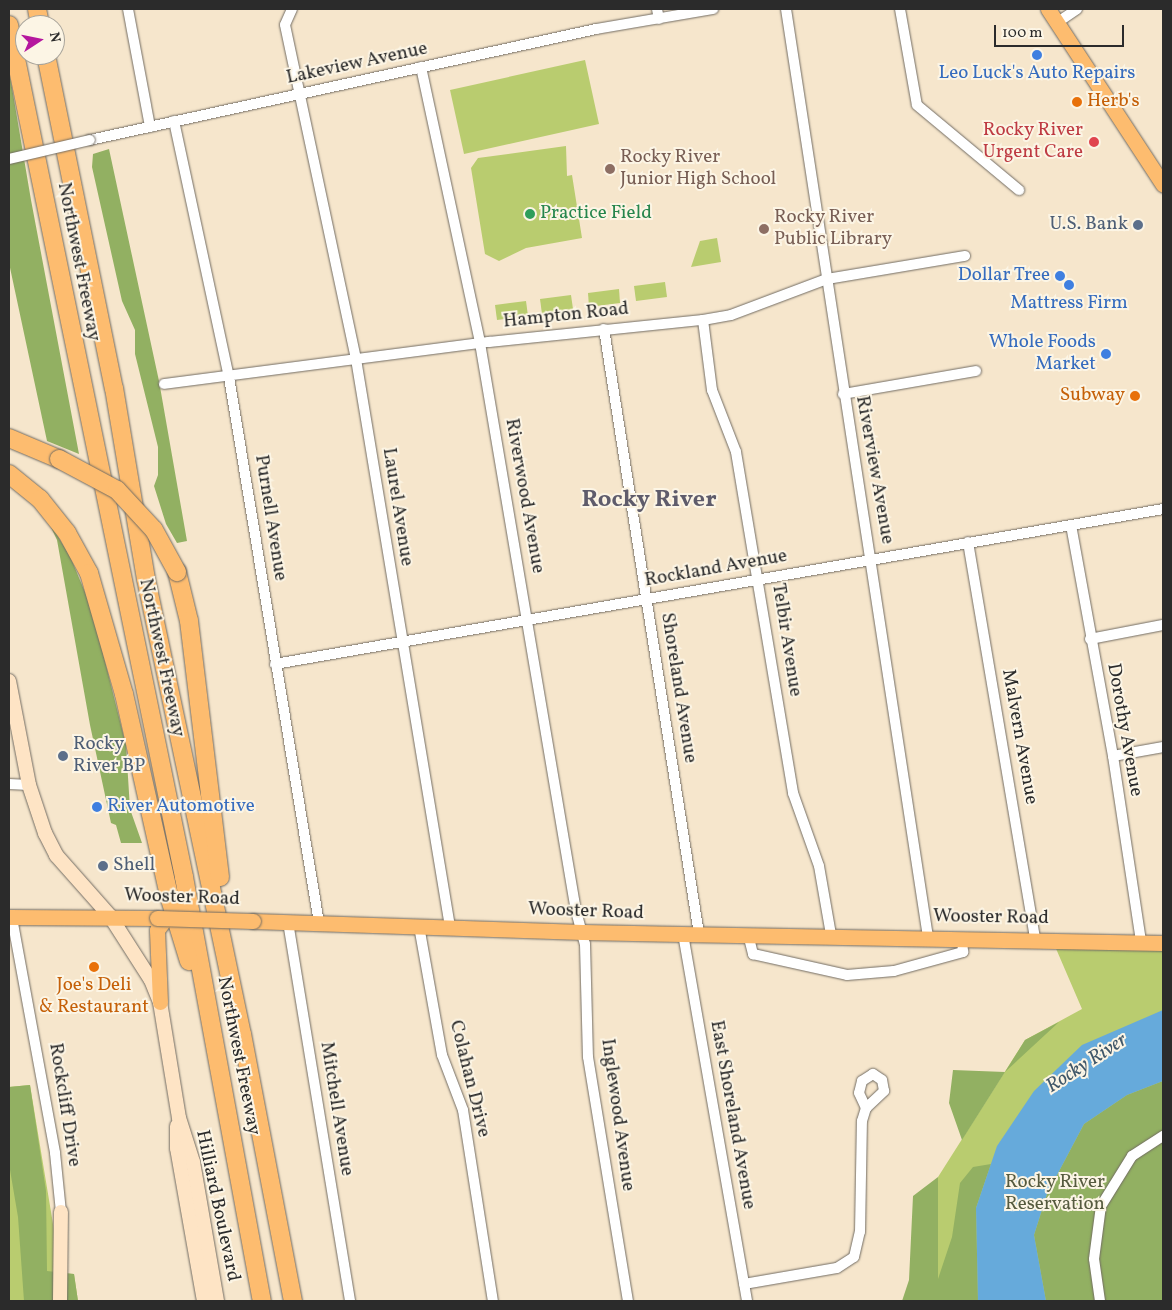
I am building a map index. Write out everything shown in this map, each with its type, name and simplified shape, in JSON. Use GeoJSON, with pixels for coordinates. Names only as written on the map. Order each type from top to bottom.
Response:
{"type":"FeatureCollection","features":[{"type":"Feature","properties":{"kind":"highway","name":"Northwest Freeway"},"geometry":{"type":"LineString","coordinates":[[9,25],[184,877],[262,1301]]}},
{"type":"Feature","properties":{"kind":"highway","name":"Northwest Freeway"},"geometry":{"type":"LineString","coordinates":[[48,65],[114,388],[146,579],[233,990],[293,1301]]}},
{"type":"Feature","properties":{"kind":"highway"},"geometry":{"type":"LineString","coordinates":[[9,438],[59,459],[117,490],[154,530],[177,572],[189,620],[233,990]]}},
{"type":"Feature","properties":{"kind":"highway"},"geometry":{"type":"LineString","coordinates":[[9,474],[38,497],[68,533],[89,573],[124,694],[170,899],[214,1048]]}},
{"type":"Feature","properties":{"kind":"highway"},"geometry":{"type":"LineString","coordinates":[[9,488],[38,497]]}},
{"type":"Feature","properties":{"kind":"main road"},"geometry":{"type":"LineString","coordinates":[[1048,9],[1163,185]]}},
{"type":"Feature","properties":{"kind":"main road","name":"Hilliard Boulevard"},"geometry":{"type":"LineString","coordinates":[[9,681],[29,785],[45,833],[56,855],[110,916],[151,980],[160,1002],[179,1118],[193,1162],[217,1301]]}},
{"type":"Feature","properties":{"kind":"main road","name":"Wooster Road"},"geometry":{"type":"LineString","coordinates":[[10,918],[110,916],[160,922],[253,921],[583,932],[1035,938],[1163,943]]}},
{"type":"Feature","properties":{"kind":"main road"},"geometry":{"type":"LineString","coordinates":[[160,922],[160,1002]]}},
{"type":"Feature","properties":{"kind":"main road","name":"Hilliard Boulevard"},"geometry":{"type":"LineString","coordinates":[[179,1118],[177,1148],[204,1301]]}},
{"type":"Feature","properties":{"kind":"main road","name":"Rockcliff Drive"},"geometry":{"type":"LineString","coordinates":[[60,1212],[60,1301]]}},
{"type":"Feature","properties":{"kind":"street"},"geometry":{"type":"LineString","coordinates":[[128,9],[150,127]]}},
{"type":"Feature","properties":{"kind":"street","name":"Laurel Avenue"},"geometry":{"type":"LineString","coordinates":[[292,9],[285,26],[356,360],[401,645],[450,928]]}},
{"type":"Feature","properties":{"kind":"street","name":"Lakeview Avenue"},"geometry":{"type":"LineString","coordinates":[[9,159],[658,14],[713,9]]}},
{"type":"Feature","properties":{"kind":"street","name":"Riverview Avenue"},"geometry":{"type":"LineString","coordinates":[[786,9],[843,394],[872,559],[928,937]]}},
{"type":"Feature","properties":{"kind":"street"},"geometry":{"type":"LineString","coordinates":[[900,9],[917,105],[1019,190]]}},
{"type":"Feature","properties":{"kind":"street"},"geometry":{"type":"LineString","coordinates":[[1058,22],[1077,9]]}},
{"type":"Feature","properties":{"kind":"street","name":"Riverwood Avenue"},"geometry":{"type":"LineString","coordinates":[[421,67],[480,343],[576,911],[583,932]]}},
{"type":"Feature","properties":{"kind":"street","name":"Purnell Avenue"},"geometry":{"type":"LineString","coordinates":[[174,121],[229,377],[319,923]]}},
{"type":"Feature","properties":{"kind":"street","name":"Hampton Road"},"geometry":{"type":"LineString","coordinates":[[164,384],[480,343],[703,320],[731,315],[827,279],[966,256]]}},
{"type":"Feature","properties":{"kind":"street","name":"Telbir Avenue"},"geometry":{"type":"LineString","coordinates":[[703,320],[712,390],[736,452],[793,792],[819,866],[831,935]]}},
{"type":"Feature","properties":{"kind":"street","name":"Shoreland Avenue"},"geometry":{"type":"LineString","coordinates":[[604,329],[699,934]]}},
{"type":"Feature","properties":{"kind":"street"},"geometry":{"type":"LineString","coordinates":[[843,394],[976,371]]}},
{"type":"Feature","properties":{"kind":"street","name":"Rockland Avenue"},"geometry":{"type":"LineString","coordinates":[[275,664],[401,645],[528,620],[1163,508]]}},
{"type":"Feature","properties":{"kind":"street","name":"Dorothy Avenue"},"geometry":{"type":"LineString","coordinates":[[1071,525],[1090,639],[1113,756],[1141,942]]}},
{"type":"Feature","properties":{"kind":"street","name":"Malvern Avenue"},"geometry":{"type":"LineString","coordinates":[[968,542],[1035,938]]}},
{"type":"Feature","properties":{"kind":"street"},"geometry":{"type":"LineString","coordinates":[[1090,639],[1163,625]]}},
{"type":"Feature","properties":{"kind":"street"},"geometry":{"type":"LineString","coordinates":[[1113,756],[1163,747]]}},
{"type":"Feature","properties":{"kind":"street"},"geometry":{"type":"LineString","coordinates":[[9,784],[29,785]]}},
{"type":"Feature","properties":{"kind":"street","name":"Rockcliff Drive"},"geometry":{"type":"LineString","coordinates":[[10,918],[55,1153],[60,1212]]}},
{"type":"Feature","properties":{"kind":"street","name":"Mitchell Avenue"},"geometry":{"type":"LineString","coordinates":[[288,922],[350,1301]]}},
{"type":"Feature","properties":{"kind":"street","name":"Colahan Drive"},"geometry":{"type":"LineString","coordinates":[[419,926],[442,1055],[463,1110],[493,1301]]}},
{"type":"Feature","properties":{"kind":"street","name":"Inglewood Avenue"},"geometry":{"type":"LineString","coordinates":[[583,932],[587,953],[588,1057],[628,1301]]}},
{"type":"Feature","properties":{"kind":"street","name":"East Shoreland Avenue"},"geometry":{"type":"LineString","coordinates":[[683,934],[747,1301]]}},
{"type":"Feature","properties":{"kind":"street"},"geometry":{"type":"LineString","coordinates":[[748,934],[753,954],[847,974],[894,971],[963,952],[962,938]]}},
{"type":"Feature","properties":{"kind":"street"},"geometry":{"type":"LineString","coordinates":[[744,1284],[837,1268],[854,1257],[860,1232],[862,1121],[866,1108]]}},
{"type":"Feature","properties":{"kind":"street"},"geometry":{"type":"LineString","coordinates":[[1100,1301],[1094,1259],[1101,1206],[1132,1156],[1163,1136]]}},
{"type":"Feature","properties":{"kind":"green space"},"geometry":{"type":"Polygon","coordinates":[[[585,60],[599,124],[464,154],[450,90],[585,60]]]}},
{"type":"Feature","properties":{"kind":"green space"},"geometry":{"type":"Polygon","coordinates":[[[9,70],[31,200],[79,454],[47,441],[9,263],[9,70]]]}},
{"type":"Feature","properties":{"kind":"green space","name":"Practice Field"},"geometry":{"type":"Polygon","coordinates":[[[566,146],[567,176],[572,175],[582,238],[526,248],[499,261],[485,254],[471,168],[478,158],[566,146]]]}},
{"type":"Feature","properties":{"kind":"green space"},"geometry":{"type":"Polygon","coordinates":[[[109,149],[159,381],[187,541],[177,543],[166,524],[154,486],[158,475],[158,447],[135,354],[135,330],[122,301],[92,167],[93,154],[109,149]]]}},
{"type":"Feature","properties":{"kind":"green space"},"geometry":{"type":"Polygon","coordinates":[[[717,238],[721,262],[691,267],[700,241],[717,238]]]}},
{"type":"Feature","properties":{"kind":"green space"},"geometry":{"type":"Polygon","coordinates":[[[665,282],[667,297],[636,301],[634,286],[665,282]]]}},
{"type":"Feature","properties":{"kind":"green space"},"geometry":{"type":"Polygon","coordinates":[[[619,289],[620,303],[589,307],[588,293],[619,289]]]}},
{"type":"Feature","properties":{"kind":"green space"},"geometry":{"type":"Polygon","coordinates":[[[571,295],[573,309],[542,314],[540,299],[571,295]]]}},
{"type":"Feature","properties":{"kind":"green space"},"geometry":{"type":"Polygon","coordinates":[[[526,301],[528,316],[497,320],[495,305],[526,301]]]}},
{"type":"Feature","properties":{"kind":"green space"},"geometry":{"type":"Polygon","coordinates":[[[47,519],[70,556],[92,609],[126,745],[130,809],[142,843],[121,843],[116,825],[111,823],[90,725],[57,540],[47,519]]]}},
{"type":"Feature","properties":{"kind":"green space","name":"Rocky River Reservation"},"geometry":{"type":"Polygon","coordinates":[[[1054,944],[1163,944],[1163,1301],[937,1301],[938,1177],[1025,1040],[1082,1009],[1054,944]]]}},
{"type":"Feature","properties":{"kind":"green space"},"geometry":{"type":"Polygon","coordinates":[[[1059,1022],[1005,1072],[1025,1040],[1059,1022]]]}},
{"type":"Feature","properties":{"kind":"green space"},"geometry":{"type":"Polygon","coordinates":[[[953,1070],[1005,1072],[962,1140],[949,1103],[953,1070]]]}},
{"type":"Feature","properties":{"kind":"green space"},"geometry":{"type":"Polygon","coordinates":[[[1163,1081],[1163,1301],[1046,1301],[1034,1235],[1047,1194],[1084,1124],[1127,1095],[1163,1081]]]}},
{"type":"Feature","properties":{"kind":"green space"},"geometry":{"type":"Polygon","coordinates":[[[30,1085],[54,1230],[54,1273],[74,1274],[78,1301],[9,1301],[9,1087],[30,1085]]]}},
{"type":"Feature","properties":{"kind":"green space"},"geometry":{"type":"Polygon","coordinates":[[[30,1085],[46,1191],[47,1271],[74,1274],[78,1301],[24,1301],[18,1217],[9,1164],[9,1087],[30,1085]]]}},
{"type":"Feature","properties":{"kind":"green space"},"geometry":{"type":"Polygon","coordinates":[[[991,1164],[976,1208],[978,1301],[902,1301],[909,1280],[913,1196],[938,1177],[938,1279],[952,1237],[960,1183],[973,1167],[991,1164]]]}},
{"type":"Feature","properties":{"kind":"water"},"geometry":{"type":"Polygon","coordinates":[[[1163,1010],[1163,1081],[1127,1095],[1084,1124],[1047,1194],[1034,1235],[1046,1301],[978,1301],[976,1208],[997,1146],[1034,1091],[1082,1045],[1163,1010]]]}},
{"type":"Feature","properties":{"kind":"place","name":"Leo Luck's Auto Repairs"},"geometry":{"type":"Point","coordinates":[1037,55]}},
{"type":"Feature","properties":{"kind":"place","name":"Herb's"},"geometry":{"type":"Point","coordinates":[1077,102]}},
{"type":"Feature","properties":{"kind":"place","name":"Rocky River Urgent Care"},"geometry":{"type":"Point","coordinates":[1094,142]}},
{"type":"Feature","properties":{"kind":"place","name":"Rocky River Junior High School"},"geometry":{"type":"Point","coordinates":[610,169]}},
{"type":"Feature","properties":{"kind":"place","name":"Practice Field"},"geometry":{"type":"Point","coordinates":[530,214]}},
{"type":"Feature","properties":{"kind":"place","name":"U.S. Bank"},"geometry":{"type":"Point","coordinates":[1138,225]}},
{"type":"Feature","properties":{"kind":"place","name":"Rocky River Public Library"},"geometry":{"type":"Point","coordinates":[764,229]}},
{"type":"Feature","properties":{"kind":"place","name":"Dollar Tree"},"geometry":{"type":"Point","coordinates":[1060,276]}},
{"type":"Feature","properties":{"kind":"place","name":"Mattress Firm"},"geometry":{"type":"Point","coordinates":[1069,285]}},
{"type":"Feature","properties":{"kind":"place","name":"Whole Foods Market"},"geometry":{"type":"Point","coordinates":[1106,354]}},
{"type":"Feature","properties":{"kind":"place","name":"Subway"},"geometry":{"type":"Point","coordinates":[1135,396]}},
{"type":"Feature","properties":{"kind":"place","name":"Rocky River BP"},"geometry":{"type":"Point","coordinates":[63,756]}},
{"type":"Feature","properties":{"kind":"place","name":"River Automotive"},"geometry":{"type":"Point","coordinates":[97,807]}},
{"type":"Feature","properties":{"kind":"place","name":"Shell"},"geometry":{"type":"Point","coordinates":[103,866]}},
{"type":"Feature","properties":{"kind":"place","name":"Joe's Deli & Restaurant"},"geometry":{"type":"Point","coordinates":[94,967]}},
{"type":"Feature","properties":{"kind":"district","name":"Rocky River"},"geometry":{"type":"Point","coordinates":[649,501]}}]}
